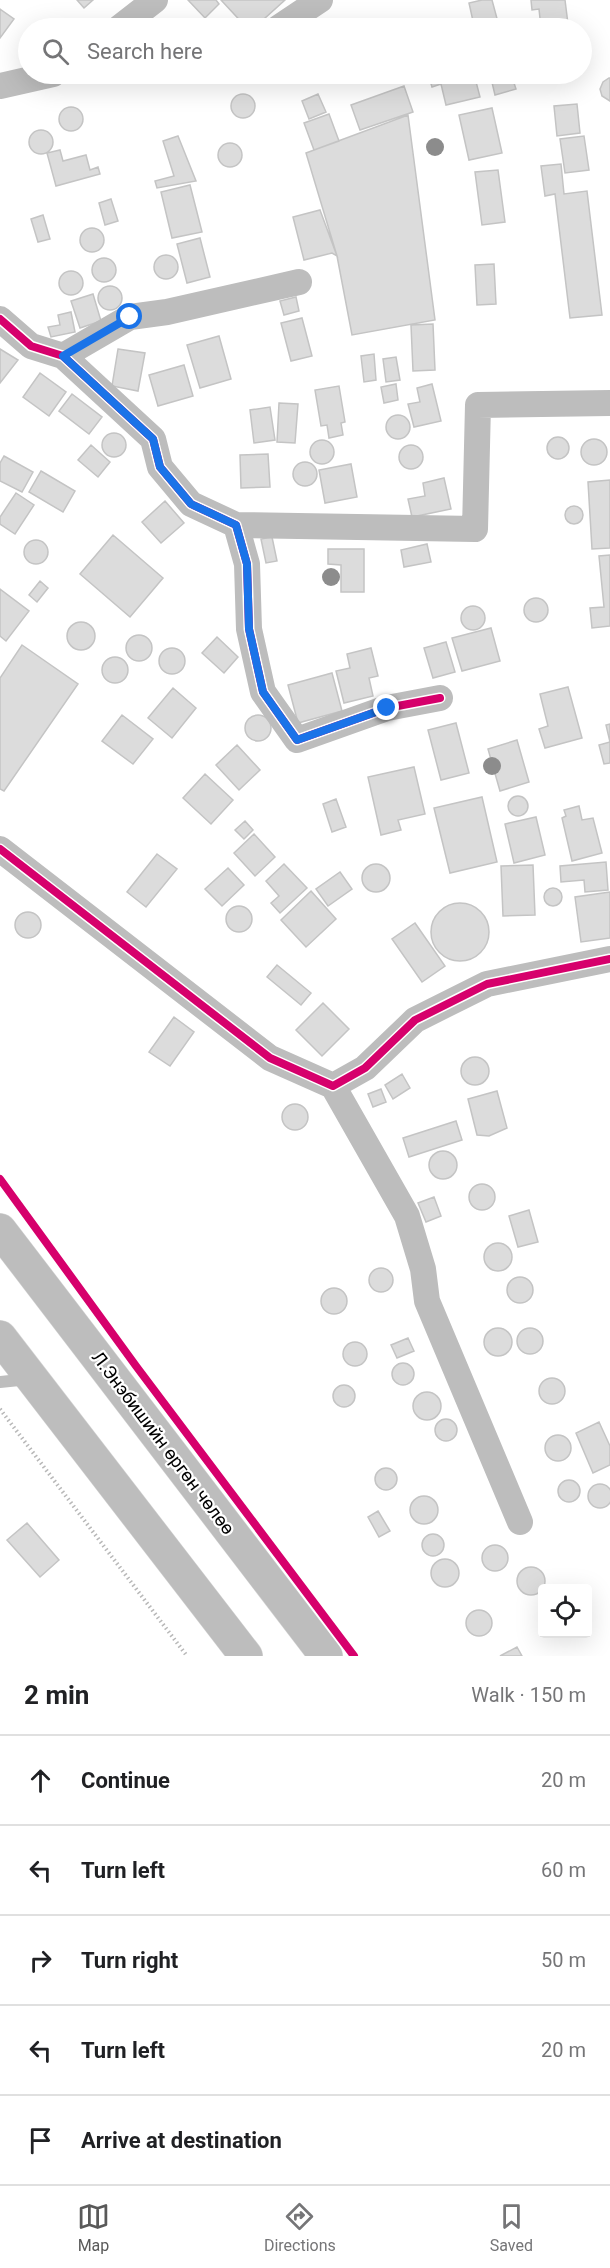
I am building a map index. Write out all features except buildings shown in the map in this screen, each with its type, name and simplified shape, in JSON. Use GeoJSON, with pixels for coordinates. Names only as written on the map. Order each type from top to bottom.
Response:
{"type":"FeatureCollection","features":[{"type":"Feature","properties":{"kind":"main road","name":"Л.Энэбишийн өргөн чөлөө"},"geometry":{"type":"LineString","coordinates":[[0,1230],[326,1656]]}},
{"type":"Feature","properties":{"kind":"main road"},"geometry":{"type":"LineString","coordinates":[[0,1337],[246,1656]]}},
{"type":"Feature","properties":{"kind":"street"},"geometry":{"type":"LineString","coordinates":[[132,18],[155,0]]}},
{"type":"Feature","properties":{"kind":"street"},"geometry":{"type":"LineString","coordinates":[[293,18],[320,0]]}},
{"type":"Feature","properties":{"kind":"street"},"geometry":{"type":"LineString","coordinates":[[0,87],[18,83]]}},
{"type":"Feature","properties":{"kind":"street"},"geometry":{"type":"LineString","coordinates":[[63,356],[130,317],[167,312],[300,282]]}},
{"type":"Feature","properties":{"kind":"street"},"geometry":{"type":"LineString","coordinates":[[0,319],[31,346],[63,356],[153,439],[160,467],[191,504],[236,525],[475,530],[478,405],[610,403]]}},
{"type":"Feature","properties":{"kind":"street"},"geometry":{"type":"LineString","coordinates":[[236,525],[247,564],[249,629],[263,692],[297,740],[387,708],[440,699]]}},
{"type":"Feature","properties":{"kind":"street"},"geometry":{"type":"LineString","coordinates":[[0,849],[270,1058],[333,1086],[407,1216],[423,1269],[427,1301],[520,1522]]}},
{"type":"Feature","properties":{"kind":"street"},"geometry":{"type":"LineString","coordinates":[[333,1086],[365,1068],[415,1020],[487,984],[610,959]]}},
{"type":"Feature","properties":{"kind":"lane"},"geometry":{"type":"LineString","coordinates":[[0,1382],[32,1379]]}},
{"type":"Feature","properties":{"kind":"path"},"geometry":{"type":"LineString","coordinates":[[0,1409],[187,1656]]}},
{"type":"Feature","properties":{"kind":"cycle path"},"geometry":{"type":"LineString","coordinates":[[0,319],[31,346],[63,356],[153,439],[160,467],[191,504],[236,525],[247,564],[249,629],[263,692],[297,740],[387,708],[440,698]]}},
{"type":"Feature","properties":{"kind":"cycle path"},"geometry":{"type":"LineString","coordinates":[[0,849],[270,1058],[333,1086],[365,1068],[415,1020],[487,984],[610,959]]}},
{"type":"Feature","properties":{"kind":"cycle path"},"geometry":{"type":"LineString","coordinates":[[0,1179],[136,1366],[354,1656]]}},
{"type":"Feature","properties":{"kind":"route"},"geometry":{"type":"LineString","coordinates":[[130,317],[63,356],[153,439],[160,467],[191,504],[236,525],[247,564],[249,629],[263,692],[297,740],[387,708]]}}]}
